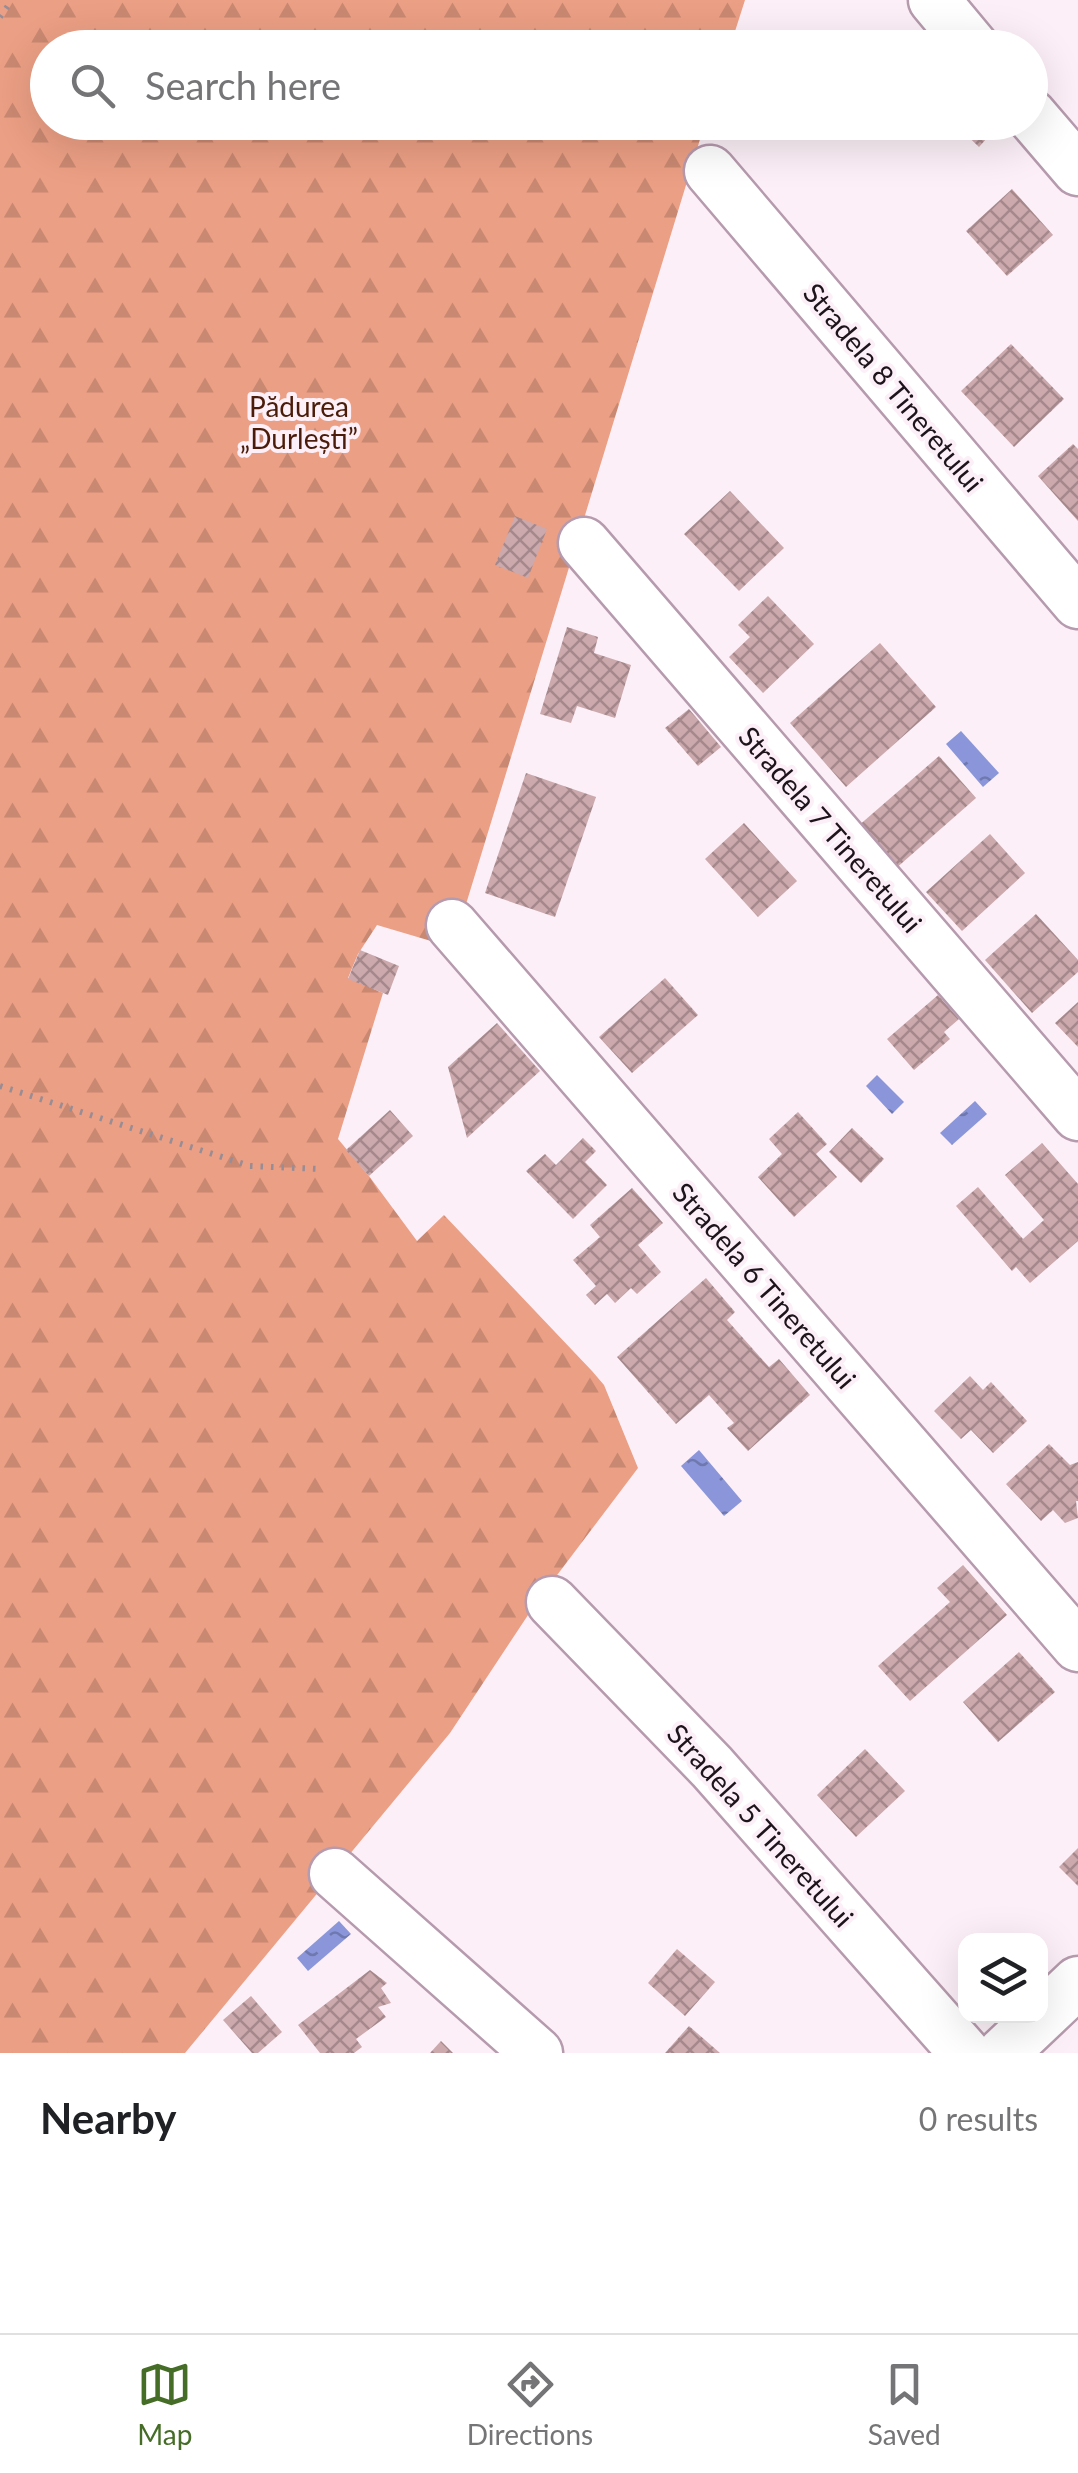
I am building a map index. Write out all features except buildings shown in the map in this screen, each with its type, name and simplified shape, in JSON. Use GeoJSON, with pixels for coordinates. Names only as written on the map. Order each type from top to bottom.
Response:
{"type":"FeatureCollection","features":[{"type":"Feature","properties":{"kind":"street"},"geometry":{"type":"LineString","coordinates":[[934,0],[959,30]]}},
{"type":"Feature","properties":{"kind":"street"},"geometry":{"type":"LineString","coordinates":[[1048,135],[1078,170]]}},
{"type":"Feature","properties":{"kind":"street","name":"Stradela 8 Tineretului"},"geometry":{"type":"LineString","coordinates":[[710,171],[1078,604]]}},
{"type":"Feature","properties":{"kind":"street","name":"Stradela 7 Tineretului"},"geometry":{"type":"LineString","coordinates":[[584,544],[1078,1115]]}},
{"type":"Feature","properties":{"kind":"street","name":"Stradela 6 Tineretului"},"geometry":{"type":"LineString","coordinates":[[452,925],[1078,1646]]}},
{"type":"Feature","properties":{"kind":"street","name":"Stradela 5 Tineretului"},"geometry":{"type":"LineString","coordinates":[[552,1602],[712,1766],[964,2053]]}},
{"type":"Feature","properties":{"kind":"street"},"geometry":{"type":"LineString","coordinates":[[334,1874],[538,2053]]}},
{"type":"Feature","properties":{"kind":"street"},"geometry":{"type":"LineString","coordinates":[[1004,2053],[1078,1982]]}},
{"type":"Feature","properties":{"kind":"path"},"geometry":{"type":"LineString","coordinates":[[0,17],[12,0]]}},
{"type":"Feature","properties":{"kind":"path"},"geometry":{"type":"LineString","coordinates":[[0,1086],[250,1166],[321,1169]]}},
{"type":"Feature","properties":{"kind":"green space","name":"Pădurea „Durlești”"},"geometry":{"type":"Polygon","coordinates":[[[0,0],[745,0],[735,30],[30,30],[30,140],[700,140],[463,914],[431,941],[377,925],[348,978],[383,993],[338,1139],[417,1241],[444,1215],[592,1371],[604,1385],[638,1468],[536,1603],[450,1733],[185,2053],[0,2053],[0,0]]]}},
{"type":"Feature","properties":{"kind":"water"},"geometry":{"type":"Polygon","coordinates":[[[961,731],[999,773],[983,787],[946,744],[961,731]]]}},
{"type":"Feature","properties":{"kind":"water"},"geometry":{"type":"Polygon","coordinates":[[[877,1075],[904,1102],[892,1114],[866,1086],[877,1075]]]}},
{"type":"Feature","properties":{"kind":"water"},"geometry":{"type":"Polygon","coordinates":[[[975,1101],[987,1114],[952,1145],[940,1133],[975,1101]]]}},
{"type":"Feature","properties":{"kind":"water"},"geometry":{"type":"Polygon","coordinates":[[[699,1450],[742,1501],[724,1516],[681,1466],[699,1450]]]}},
{"type":"Feature","properties":{"kind":"water"},"geometry":{"type":"Polygon","coordinates":[[[339,1921],[351,1934],[308,1971],[297,1958],[339,1921]]]}}]}
